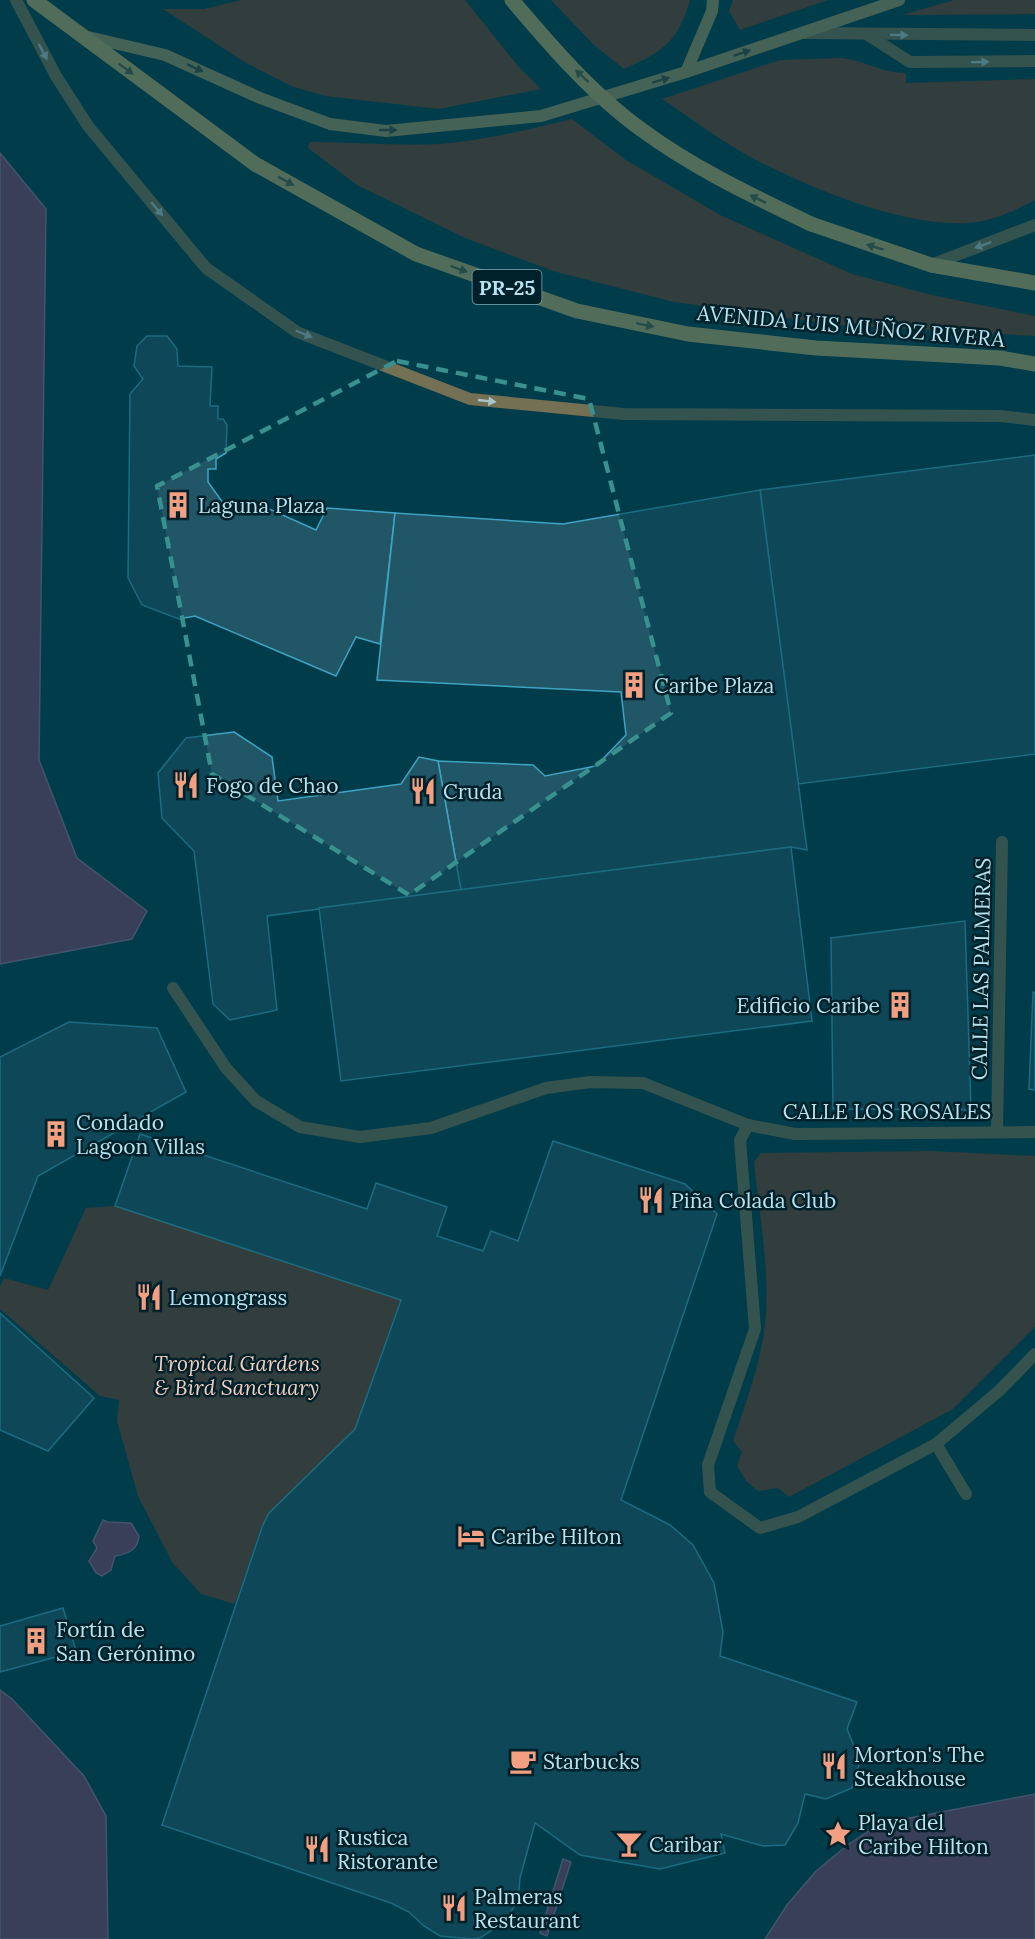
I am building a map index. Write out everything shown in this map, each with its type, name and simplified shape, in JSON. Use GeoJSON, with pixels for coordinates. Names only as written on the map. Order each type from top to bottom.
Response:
{"type":"FeatureCollection","features":[{"type":"Feature","properties":{"kind":"main road","name":"AVENIDA LUIS MUÑOZ RIVERA"},"geometry":{"type":"LineString","coordinates":[[33,0],[255,164],[416,254],[577,311],[688,334],[816,348],[1000,358],[1035,364]]}},
{"type":"Feature","properties":{"kind":"main road"},"geometry":{"type":"LineString","coordinates":[[512,0],[578,74],[641,130],[722,182],[811,224],[931,265],[1035,283]]}},
{"type":"Feature","properties":{"kind":"main road"},"geometry":{"type":"LineString","coordinates":[[686,72],[712,11],[713,0]]}},
{"type":"Feature","properties":{"kind":"main road"},"geometry":{"type":"LineString","coordinates":[[79,34],[165,55],[260,98],[330,124],[386,131],[541,116],[686,72],[899,0]]}},
{"type":"Feature","properties":{"kind":"street"},"geometry":{"type":"LineString","coordinates":[[16,0],[56,76],[88,126],[193,253],[206,268],[297,332],[470,399],[624,414],[1000,416],[1035,420]]}},
{"type":"Feature","properties":{"kind":"street"},"geometry":{"type":"LineString","coordinates":[[798,33],[1035,35]]}},
{"type":"Feature","properties":{"kind":"street"},"geometry":{"type":"LineString","coordinates":[[867,35],[910,62],[1035,61]]}},
{"type":"Feature","properties":{"kind":"street"},"geometry":{"type":"LineString","coordinates":[[931,265],[1035,225]]}},
{"type":"Feature","properties":{"kind":"street","name":"CALLE LAS PALMERAS"},"geometry":{"type":"LineString","coordinates":[[998,1131],[1002,842]]}},
{"type":"Feature","properties":{"kind":"street","name":"CALLE LOS ROSALES"},"geometry":{"type":"LineString","coordinates":[[173,988],[226,1068],[256,1101],[300,1127],[360,1137],[430,1128],[546,1088],[590,1082],[644,1083],[748,1125],[795,1134],[1035,1132]]}},
{"type":"Feature","properties":{"kind":"street"},"geometry":{"type":"LineString","coordinates":[[748,1125],[740,1140],[755,1329],[708,1464],[710,1492],[760,1528],[798,1517],[936,1444],[1000,1390],[1035,1354]]}},
{"type":"Feature","properties":{"kind":"street"},"geometry":{"type":"LineString","coordinates":[[936,1444],[966,1494]]}},
{"type":"Feature","properties":{"kind":"highlighted area"},"geometry":{"type":"Polygon","coordinates":[[[397,361],[589,399],[671,713],[409,895],[212,774],[157,486],[397,361]]]}},
{"type":"Feature","properties":{"kind":"green space"},"geometry":{"type":"Polygon","coordinates":[[[241,0],[465,0],[518,66],[541,89],[439,109],[325,96],[291,86],[246,63],[163,9],[204,9],[241,0]]]}},
{"type":"Feature","properties":{"kind":"green space"},"geometry":{"type":"Polygon","coordinates":[[[551,0],[690,0],[680,26],[667,44],[624,69],[593,44],[551,0]]]}},
{"type":"Feature","properties":{"kind":"green space"},"geometry":{"type":"Polygon","coordinates":[[[733,0],[828,0],[740,30],[729,11],[733,0]]]}},
{"type":"Feature","properties":{"kind":"green space"},"geometry":{"type":"Polygon","coordinates":[[[954,0],[1035,0],[1035,14],[902,15],[954,0]]]}},
{"type":"Feature","properties":{"kind":"green space"},"geometry":{"type":"Polygon","coordinates":[[[838,58],[888,71],[906,73],[906,83],[1035,79],[1035,200],[984,221],[966,223],[940,222],[885,212],[829,193],[754,159],[662,99],[780,60],[838,58]]]}},
{"type":"Feature","properties":{"kind":"green space"},"geometry":{"type":"Polygon","coordinates":[[[572,119],[626,160],[720,215],[852,274],[932,295],[1035,316],[1035,336],[838,325],[674,302],[553,271],[465,238],[357,185],[308,148],[310,142],[440,144],[506,134],[572,119]]]}},
{"type":"Feature","properties":{"kind":"green space"},"geometry":{"type":"Polygon","coordinates":[[[932,1151],[1035,1156],[1035,1327],[953,1409],[789,1497],[778,1488],[758,1491],[746,1481],[737,1466],[742,1452],[733,1441],[759,1359],[766,1311],[766,1269],[754,1162],[761,1153],[932,1151]]]}},
{"type":"Feature","properties":{"kind":"green space","name":"Tropical Gardens & Bird Sanctuary"},"geometry":{"type":"Polygon","coordinates":[[[115,1206],[400,1300],[355,1428],[269,1513],[261,1527],[235,1604],[201,1594],[172,1562],[138,1496],[117,1421],[119,1400],[100,1396],[0,1309],[0,1286],[4,1278],[48,1290],[86,1208],[115,1206]]]}},
{"type":"Feature","properties":{"kind":"shaded area"},"geometry":{"type":"Polygon","coordinates":[[[0,153],[46,209],[39,760],[77,858],[147,911],[132,939],[0,964],[0,153]]]}},
{"type":"Feature","properties":{"kind":"shaded area"},"geometry":{"type":"Polygon","coordinates":[[[103,1520],[131,1523],[139,1536],[137,1545],[128,1552],[115,1556],[111,1570],[102,1576],[96,1573],[89,1561],[97,1548],[93,1541],[103,1520]]]}},
{"type":"Feature","properties":{"kind":"shaded area"},"geometry":{"type":"Polygon","coordinates":[[[0,1690],[12,1699],[84,1776],[106,1816],[108,1939],[0,1939],[0,1690]]]}},
{"type":"Feature","properties":{"kind":"shaded area"},"geometry":{"type":"Polygon","coordinates":[[[1035,1794],[1035,1939],[765,1939],[787,1905],[816,1871],[849,1844],[879,1824],[1035,1794]]]}},
{"type":"Feature","properties":{"kind":"shaded area"},"geometry":{"type":"Polygon","coordinates":[[[563,1859],[571,1862],[547,1936],[540,1933],[563,1859]]]}},
{"type":"Feature","properties":{"kind":"building","name":"Laguna Plaza"},"geometry":{"type":"Polygon","coordinates":[[[147,336],[167,336],[177,349],[178,366],[212,367],[210,406],[218,406],[218,419],[223,419],[227,425],[226,453],[216,459],[216,469],[208,469],[208,482],[223,503],[234,508],[237,502],[247,507],[249,500],[316,530],[327,508],[395,513],[380,644],[356,637],[336,676],[195,616],[179,619],[142,605],[128,578],[130,394],[143,379],[134,366],[137,346],[147,336]]]}},
{"type":"Feature","properties":{"kind":"building","name":"Caribe Plaza"},"geometry":{"type":"Polygon","coordinates":[[[1035,455],[1035,754],[798,784],[760,490],[1035,455]]]}},
{"type":"Feature","properties":{"kind":"building","name":"Caribe Plaza"},"geometry":{"type":"Polygon","coordinates":[[[760,490],[807,850],[791,847],[461,890],[438,761],[533,765],[545,776],[596,766],[626,735],[621,692],[377,680],[395,513],[563,524],[760,490]]]}},
{"type":"Feature","properties":{"kind":"building"},"geometry":{"type":"Polygon","coordinates":[[[234,732],[272,757],[278,801],[401,784],[419,757],[438,761],[461,890],[267,916],[277,1010],[230,1020],[213,1004],[194,851],[162,818],[158,773],[186,738],[234,732]]]}},
{"type":"Feature","properties":{"kind":"building"},"geometry":{"type":"Polygon","coordinates":[[[791,847],[812,1021],[341,1081],[319,908],[791,847]]]}},
{"type":"Feature","properties":{"kind":"building","name":"Edificio Caribe"},"geometry":{"type":"Polygon","coordinates":[[[965,921],[971,1110],[833,1109],[831,938],[965,921]]]}},
{"type":"Feature","properties":{"kind":"building"},"geometry":{"type":"Polygon","coordinates":[[[1033,992],[1035,993],[1035,1090],[1029,1089],[1033,992]]]}},
{"type":"Feature","properties":{"kind":"building","name":"Condado Lagoon Villas"},"geometry":{"type":"Polygon","coordinates":[[[69,1022],[157,1028],[186,1092],[38,1176],[0,1276],[0,1057],[69,1022]]]}},
{"type":"Feature","properties":{"kind":"building","name":"Caribe Hilton"},"geometry":{"type":"Polygon","coordinates":[[[140,1134],[367,1209],[376,1183],[447,1207],[437,1236],[483,1251],[491,1231],[518,1241],[553,1141],[685,1184],[717,1214],[621,1500],[670,1525],[693,1545],[714,1583],[723,1632],[720,1656],[857,1702],[847,1729],[860,1761],[852,1788],[826,1799],[805,1794],[798,1823],[785,1845],[763,1846],[721,1834],[725,1853],[660,1869],[580,1855],[535,1823],[520,1878],[518,1901],[504,1922],[480,1938],[472,1939],[440,1936],[424,1926],[409,1912],[391,1903],[162,1825],[262,1527],[269,1513],[355,1429],[401,1300],[115,1206],[140,1134]]]}},
{"type":"Feature","properties":{"kind":"building"},"geometry":{"type":"Polygon","coordinates":[[[0,1313],[94,1398],[48,1451],[0,1430],[0,1313]]]}},
{"type":"Feature","properties":{"kind":"building","name":"Fortín de San Gerónimo"},"geometry":{"type":"Polygon","coordinates":[[[63,1608],[78,1657],[63,1663],[60,1656],[0,1672],[0,1626],[63,1608]]]}},
{"type":"Feature","properties":{"kind":"place","name":"Laguna Plaza"},"geometry":{"type":"Point","coordinates":[178,505]}},
{"type":"Feature","properties":{"kind":"place","name":"Caribe Plaza"},"geometry":{"type":"Point","coordinates":[634,685]}},
{"type":"Feature","properties":{"kind":"place","name":"Fogo de Chao"},"geometry":{"type":"Point","coordinates":[186,785]}},
{"type":"Feature","properties":{"kind":"place","name":"Cruda"},"geometry":{"type":"Point","coordinates":[423,791]}},
{"type":"Feature","properties":{"kind":"place","name":"Edificio Caribe"},"geometry":{"type":"Point","coordinates":[900,1005]}},
{"type":"Feature","properties":{"kind":"place","name":"Condado Lagoon Villas"},"geometry":{"type":"Point","coordinates":[56,1134]}},
{"type":"Feature","properties":{"kind":"place","name":"Piña Colada Club"},"geometry":{"type":"Point","coordinates":[651,1200]}},
{"type":"Feature","properties":{"kind":"place","name":"Lemongrass"},"geometry":{"type":"Point","coordinates":[149,1297]}},
{"type":"Feature","properties":{"kind":"place","name":"Caribe Hilton"},"geometry":{"type":"Point","coordinates":[471,1536]}},
{"type":"Feature","properties":{"kind":"place","name":"Fortín de San Gerónimo"},"geometry":{"type":"Point","coordinates":[36,1641]}},
{"type":"Feature","properties":{"kind":"place","name":"Starbucks"},"geometry":{"type":"Point","coordinates":[523,1761]}},
{"type":"Feature","properties":{"kind":"place","name":"Morton's The Steakhouse"},"geometry":{"type":"Point","coordinates":[834,1766]}},
{"type":"Feature","properties":{"kind":"place","name":"Playa del Caribe Hilton"},"geometry":{"type":"Point","coordinates":[838,1834]}},
{"type":"Feature","properties":{"kind":"place","name":"Caribar"},"geometry":{"type":"Point","coordinates":[629,1844]}},
{"type":"Feature","properties":{"kind":"place","name":"Rustica Ristorante"},"geometry":{"type":"Point","coordinates":[317,1849]}},
{"type":"Feature","properties":{"kind":"place","name":"Palmeras Restaurant"},"geometry":{"type":"Point","coordinates":[454,1908]}}]}
